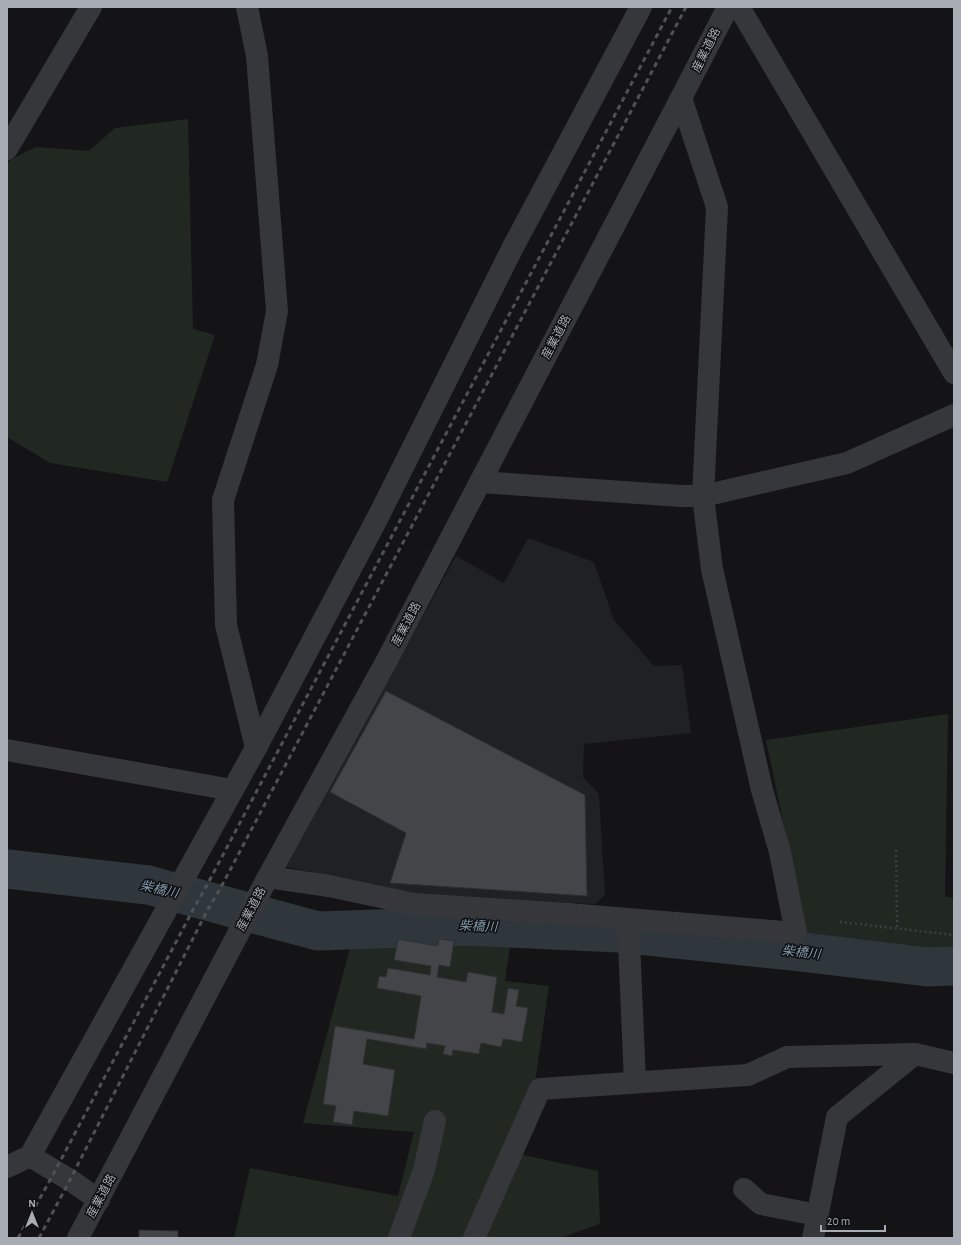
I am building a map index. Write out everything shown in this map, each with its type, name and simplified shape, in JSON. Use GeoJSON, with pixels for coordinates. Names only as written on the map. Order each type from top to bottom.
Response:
{"type":"FeatureCollection","features":[{"type":"Feature","properties":{"kind":"street"},"geometry":{"type":"LineString","coordinates":[[7,149],[91,7]]}},
{"type":"Feature","properties":{"kind":"street"},"geometry":{"type":"LineString","coordinates":[[247,7],[257,56],[278,311],[267,365],[222,500],[226,625],[256,748]]}},
{"type":"Feature","properties":{"kind":"street"},"geometry":{"type":"LineString","coordinates":[[7,1167],[30,1156],[256,748],[378,518],[513,247],[642,7]]}},
{"type":"Feature","properties":{"kind":"street","name":"産業道路"},"geometry":{"type":"LineString","coordinates":[[78,1238],[268,877],[386,662],[728,7]]}},
{"type":"Feature","properties":{"kind":"street"},"geometry":{"type":"LineString","coordinates":[[739,7],[954,373]]}},
{"type":"Feature","properties":{"kind":"street"},"geometry":{"type":"LineString","coordinates":[[268,877],[329,886],[414,904],[568,914],[796,933],[780,852],[762,790],[712,569],[703,496],[717,207],[681,98]]}},
{"type":"Feature","properties":{"kind":"street"},"geometry":{"type":"LineString","coordinates":[[480,482],[681,496],[703,496],[847,463],[954,415]]}},
{"type":"Feature","properties":{"kind":"street"},"geometry":{"type":"LineString","coordinates":[[7,750],[232,790]]}},
{"type":"Feature","properties":{"kind":"street"},"geometry":{"type":"LineString","coordinates":[[628,919],[635,1082]]}},
{"type":"Feature","properties":{"kind":"street"},"geometry":{"type":"LineString","coordinates":[[812,1238],[837,1117],[915,1054]]}},
{"type":"Feature","properties":{"kind":"street"},"geometry":{"type":"LineString","coordinates":[[474,1238],[540,1089],[748,1075],[787,1057],[915,1054],[954,1063]]}},
{"type":"Feature","properties":{"kind":"street"},"geometry":{"type":"LineString","coordinates":[[399,1238],[424,1170],[435,1121]]}},
{"type":"Feature","properties":{"kind":"street"},"geometry":{"type":"LineString","coordinates":[[30,1156],[70,1180],[99,1200]]}},
{"type":"Feature","properties":{"kind":"street"},"geometry":{"type":"LineString","coordinates":[[744,1189],[761,1204],[817,1215]]}},
{"type":"Feature","properties":{"kind":"path"},"geometry":{"type":"LineString","coordinates":[[896,850],[897,929]]}},
{"type":"Feature","properties":{"kind":"path"},"geometry":{"type":"LineString","coordinates":[[840,922],[954,935]]}},
{"type":"Feature","properties":{"kind":"shaded area"},"geometry":{"type":"Polygon","coordinates":[[[188,119],[193,329],[215,335],[167,482],[50,463],[7,437],[7,166],[10,160],[36,147],[89,151],[115,128],[188,119]]]}},
{"type":"Feature","properties":{"kind":"shaded area"},"geometry":{"type":"Polygon","coordinates":[[[528,538],[594,562],[614,620],[654,666],[682,665],[691,733],[584,744],[583,777],[599,794],[605,895],[595,904],[432,897],[286,867],[456,556],[504,583],[528,538]]]}},
{"type":"Feature","properties":{"kind":"shaded area"},"geometry":{"type":"Polygon","coordinates":[[[948,714],[945,896],[954,898],[954,953],[801,941],[796,883],[766,740],[948,714]]]}},
{"type":"Feature","properties":{"kind":"shaded area"},"geometry":{"type":"Polygon","coordinates":[[[460,929],[512,932],[505,981],[549,986],[535,1083],[505,1151],[598,1171],[600,1224],[560,1238],[234,1238],[250,1168],[398,1196],[414,1132],[303,1123],[352,941],[460,929]]]}},
{"type":"Feature","properties":{"kind":"building"},"geometry":{"type":"Polygon","coordinates":[[[386,691],[585,795],[587,896],[390,883],[406,833],[330,792],[386,691]]]}},
{"type":"Feature","properties":{"kind":"building"},"geometry":{"type":"Polygon","coordinates":[[[398,939],[438,946],[439,939],[454,941],[450,967],[439,965],[437,977],[466,982],[468,972],[497,977],[492,1012],[504,1014],[508,988],[519,990],[516,1006],[528,1008],[522,1042],[503,1039],[501,1047],[481,1043],[479,1054],[453,1050],[452,1056],[443,1054],[445,1046],[427,1043],[426,1049],[367,1039],[363,1064],[395,1070],[388,1116],[354,1111],[352,1125],[333,1122],[336,1106],[323,1104],[335,1026],[414,1039],[421,996],[377,988],[379,976],[386,977],[388,968],[430,975],[431,966],[394,960],[398,939]]]}},
{"type":"Feature","properties":{"kind":"building"},"geometry":{"type":"Polygon","coordinates":[[[139,1230],[178,1231],[178,1238],[139,1238],[139,1230]]]}},
{"type":"Feature","properties":{"kind":"waterway","name":"柴橋川"},"geometry":{"type":"LineString","coordinates":[[7,869],[148,885],[318,931],[465,926],[619,933],[927,967],[954,966]]}},
{"type":"Feature","properties":{"kind":"railway"},"geometry":{"type":"LineString","coordinates":[[18,1238],[207,885],[672,7]]}},
{"type":"Feature","properties":{"kind":"railway"},"geometry":{"type":"LineString","coordinates":[[39,1238],[207,911],[686,7]]}}]}
